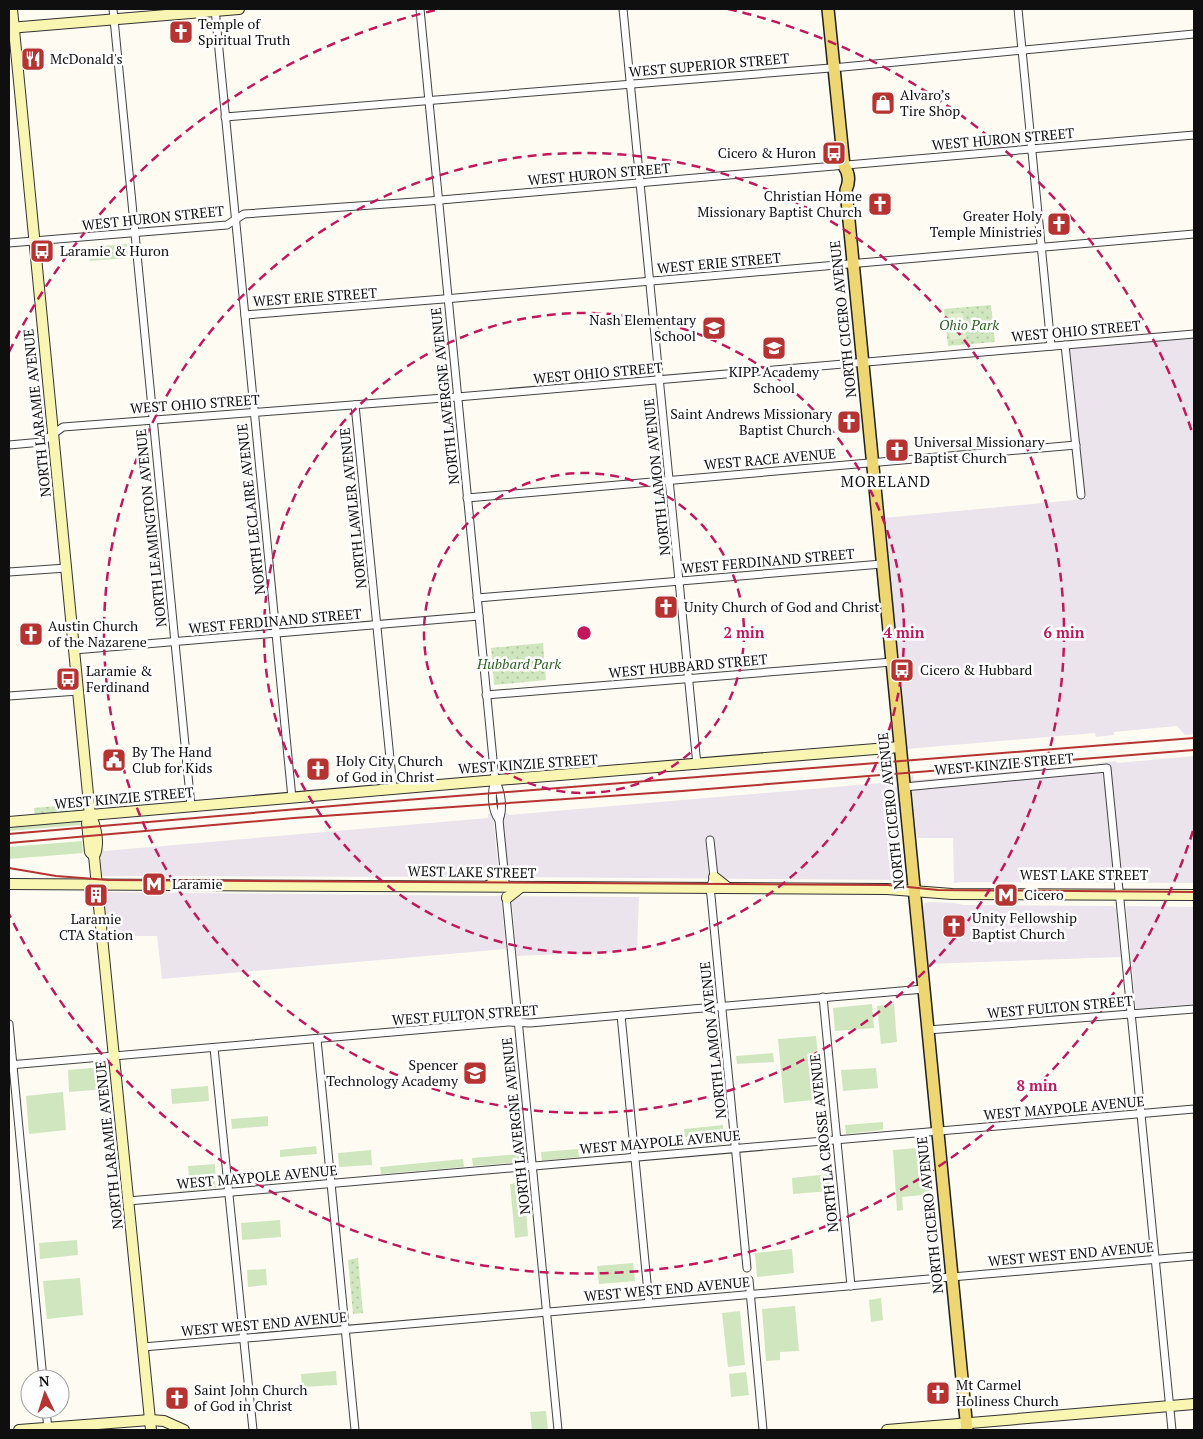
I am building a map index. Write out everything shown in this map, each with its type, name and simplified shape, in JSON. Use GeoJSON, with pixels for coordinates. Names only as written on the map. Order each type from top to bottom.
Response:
{"type":"FeatureCollection","features":[{"type":"Feature","properties":{"kind":"main road","name":"NORTH CICERO AVENUE"},"geometry":{"type":"LineString","coordinates":[[828,9],[844,166],[848,175],[846,190],[966,1427]]}},
{"type":"Feature","properties":{"kind":"street","name":"NORTH LARAMIE AVENUE"},"geometry":{"type":"LineString","coordinates":[[12,9],[11,28],[34,241],[90,815],[94,822],[97,851],[94,856],[150,1425]]}},
{"type":"Feature","properties":{"kind":"street"},"geometry":{"type":"LineString","coordinates":[[11,28],[114,14],[238,9]]}},
{"type":"Feature","properties":{"kind":"street","name":"NORTH LAVERGNE AVENUE"},"geometry":{"type":"LineString","coordinates":[[420,9],[486,695],[495,780],[499,788],[502,813],[499,820],[558,1430]]}},
{"type":"Feature","properties":{"kind":"street","name":"NORTH LAMON AVENUE"},"geometry":{"type":"LineString","coordinates":[[624,9],[698,765]]}},
{"type":"Feature","properties":{"kind":"street"},"geometry":{"type":"LineString","coordinates":[[1018,9],[1051,346]]}},
{"type":"Feature","properties":{"kind":"street","name":"NORTH LECLAIRE AVENUE"},"geometry":{"type":"LineString","coordinates":[[215,10],[292,798]]}},
{"type":"Feature","properties":{"kind":"street","name":"NORTH LEAMINGTON AVENUE"},"geometry":{"type":"LineString","coordinates":[[114,14],[191,806]]}},
{"type":"Feature","properties":{"kind":"street","name":"WEST SUPERIOR STREET"},"geometry":{"type":"LineString","coordinates":[[225,117],[1022,51],[1194,34]]}},
{"type":"Feature","properties":{"kind":"street","name":"WEST HURON STREET"},"geometry":{"type":"LineString","coordinates":[[9,243],[227,225],[244,214],[438,200],[1194,135]]}},
{"type":"Feature","properties":{"kind":"street","name":"WEST ERIE STREET"},"geometry":{"type":"LineString","coordinates":[[245,315],[650,282],[1194,234]]}},
{"type":"Feature","properties":{"kind":"street","name":"WEST OHIO STREET"},"geometry":{"type":"LineString","coordinates":[[9,445],[42,442],[63,427],[457,397],[1194,334]]}},
{"type":"Feature","properties":{"kind":"street"},"geometry":{"type":"LineString","coordinates":[[1065,344],[1081,496]]}},
{"type":"Feature","properties":{"kind":"street","name":"NORTH LAWLER AVENUE"},"geometry":{"type":"LineString","coordinates":[[355,405],[393,789]]}},
{"type":"Feature","properties":{"kind":"street","name":"WEST RACE AVENUE"},"geometry":{"type":"LineString","coordinates":[[467,498],[1076,445]]}},
{"type":"Feature","properties":{"kind":"street","name":"WEST FERDINAND STREET"},"geometry":{"type":"LineString","coordinates":[[477,598],[882,564]]}},
{"type":"Feature","properties":{"kind":"street"},"geometry":{"type":"LineString","coordinates":[[9,572],[66,568]]}},
{"type":"Feature","properties":{"kind":"street","name":"WEST FERDINAND STREET"},"geometry":{"type":"LineString","coordinates":[[74,650],[479,616]]}},
{"type":"Feature","properties":{"kind":"street","name":"WEST HUBBARD STREET"},"geometry":{"type":"LineString","coordinates":[[486,695],[892,662]]}},
{"type":"Feature","properties":{"kind":"street"},"geometry":{"type":"LineString","coordinates":[[9,696],[78,691]]}},
{"type":"Feature","properties":{"kind":"street","name":"WEST KINZIE STREET"},"geometry":{"type":"LineString","coordinates":[[9,822],[900,747]]}},
{"type":"Feature","properties":{"kind":"street","name":"WEST KINZIE STREET"},"geometry":{"type":"LineString","coordinates":[[904,787],[1107,768],[1120,894]]}},
{"type":"Feature","properties":{"kind":"street","name":"NORTH LAMON AVENUE"},"geometry":{"type":"LineString","coordinates":[[710,840],[714,877],[710,888],[747,1268]]}},
{"type":"Feature","properties":{"kind":"street"},"geometry":{"type":"LineString","coordinates":[[714,877],[728,888]]}},
{"type":"Feature","properties":{"kind":"street"},"geometry":{"type":"LineString","coordinates":[[460,886],[469,893],[541,880],[548,887]]}},
{"type":"Feature","properties":{"kind":"street","name":"WEST LAKE STREET"},"geometry":{"type":"LineString","coordinates":[[9,884],[887,889],[940,887],[1120,894],[1194,900]]}},
{"type":"Feature","properties":{"kind":"street","name":"WEST LAKE STREET"},"geometry":{"type":"LineString","coordinates":[[914,888],[935,893],[1194,895]]}},
{"type":"Feature","properties":{"kind":"street","name":"WEST LAKE STREET"},"geometry":{"type":"LineString","coordinates":[[1120,894],[1194,889]]}},
{"type":"Feature","properties":{"kind":"street"},"geometry":{"type":"LineString","coordinates":[[1120,894],[1172,1430]]}},
{"type":"Feature","properties":{"kind":"street","name":"WEST FULTON STREET"},"geometry":{"type":"LineString","coordinates":[[11,1065],[508,1022],[530,1023],[924,989]]}},
{"type":"Feature","properties":{"kind":"street","name":"NORTH LA CROSSE AVENUE"},"geometry":{"type":"LineString","coordinates":[[823,997],[851,1286]]}},
{"type":"Feature","properties":{"kind":"street","name":"WEST FULTON STREET"},"geometry":{"type":"LineString","coordinates":[[928,1030],[1194,1008]]}},
{"type":"Feature","properties":{"kind":"street"},"geometry":{"type":"LineString","coordinates":[[621,1015],[649,1303]]}},
{"type":"Feature","properties":{"kind":"street"},"geometry":{"type":"LineString","coordinates":[[9,1024],[11,1065],[42,1369]]}},
{"type":"Feature","properties":{"kind":"street"},"geometry":{"type":"LineString","coordinates":[[317,1039],[355,1430]]}},
{"type":"Feature","properties":{"kind":"street"},"geometry":{"type":"LineString","coordinates":[[214,1048],[252,1430]]}},
{"type":"Feature","properties":{"kind":"street","name":"WEST MAYPOLE AVENUE"},"geometry":{"type":"LineString","coordinates":[[128,1201],[1194,1109]]}},
{"type":"Feature","properties":{"kind":"street","name":"WEST WEST END AVENUE"},"geometry":{"type":"LineString","coordinates":[[142,1347],[1194,1256]]}},
{"type":"Feature","properties":{"kind":"street"},"geometry":{"type":"LineString","coordinates":[[748,1280],[763,1430]]}},
{"type":"Feature","properties":{"kind":"street"},"geometry":{"type":"LineString","coordinates":[[887,1430],[966,1427],[1194,1404]]}},
{"type":"Feature","properties":{"kind":"street"},"geometry":{"type":"LineString","coordinates":[[19,1430],[150,1425],[164,1421],[184,1430]]}},
{"type":"Feature","properties":{"kind":"shaded area"},"geometry":{"type":"Polygon","coordinates":[[[1194,334],[1194,734],[1185,735],[1177,726],[1114,732],[1114,735],[1096,737],[1095,733],[906,749],[883,518],[1085,499],[1069,347],[1194,334]]]}},
{"type":"Feature","properties":{"kind":"shaded area"},"geometry":{"type":"Polygon","coordinates":[[[1194,756],[1194,883],[954,883],[953,838],[917,838],[910,776],[913,775],[914,780],[1116,761],[1117,763],[1194,756]]]}},
{"type":"Feature","properties":{"kind":"shaded area"},"geometry":{"type":"Polygon","coordinates":[[[893,777],[896,777],[905,880],[509,877],[503,821],[505,813],[508,813],[508,815],[893,782],[893,777]]]}},
{"type":"Feature","properties":{"kind":"shaded area"},"geometry":{"type":"Polygon","coordinates":[[[488,814],[493,814],[499,877],[102,876],[100,848],[103,848],[104,851],[488,818],[488,814]]]}},
{"type":"Feature","properties":{"kind":"shaded area"},"geometry":{"type":"Polygon","coordinates":[[[101,892],[501,896],[506,949],[162,979],[157,936],[109,936],[108,924],[102,910],[101,892]]]}},
{"type":"Feature","properties":{"kind":"shaded area"},"geometry":{"type":"Polygon","coordinates":[[[511,896],[639,897],[637,951],[517,956],[511,896]]]}},
{"type":"Feature","properties":{"kind":"shaded area"},"geometry":{"type":"Polygon","coordinates":[[[925,903],[964,905],[1114,906],[1116,909],[1121,957],[928,964],[923,907],[925,903]]]}},
{"type":"Feature","properties":{"kind":"shaded area"},"geometry":{"type":"Polygon","coordinates":[[[1127,906],[1194,907],[1194,1004],[1136,1009],[1127,906]]]}},
{"type":"Feature","properties":{"kind":"green space"},"geometry":{"type":"Polygon","coordinates":[[[127,244],[128,258],[90,261],[88,247],[127,244]]]}},
{"type":"Feature","properties":{"kind":"green space","name":"Ohio Park"},"geometry":{"type":"Polygon","coordinates":[[[991,305],[995,342],[948,346],[944,309],[991,305]]]}},
{"type":"Feature","properties":{"kind":"green space"},"geometry":{"type":"Polygon","coordinates":[[[963,313],[966,338],[950,340],[948,314],[963,313]]]}},
{"type":"Feature","properties":{"kind":"green space","name":"Hubbard Park"},"geometry":{"type":"Polygon","coordinates":[[[543,643],[546,680],[494,685],[491,648],[543,643]]]}},
{"type":"Feature","properties":{"kind":"green space"},"geometry":{"type":"Polygon","coordinates":[[[79,804],[80,813],[35,816],[34,808],[79,804]]]}},
{"type":"Feature","properties":{"kind":"green space"},"geometry":{"type":"Polygon","coordinates":[[[80,821],[81,825],[9,831],[9,827],[80,821]]]}},
{"type":"Feature","properties":{"kind":"green space"},"geometry":{"type":"Polygon","coordinates":[[[82,841],[83,853],[9,859],[9,847],[82,841]]]}},
{"type":"Feature","properties":{"kind":"green space"},"geometry":{"type":"Polygon","coordinates":[[[872,1004],[874,1028],[835,1031],[833,1008],[872,1004]]]}},
{"type":"Feature","properties":{"kind":"green space"},"geometry":{"type":"Polygon","coordinates":[[[894,1004],[897,1042],[881,1044],[877,1006],[894,1004]]]}},
{"type":"Feature","properties":{"kind":"green space"},"geometry":{"type":"Polygon","coordinates":[[[816,1036],[822,1099],[784,1103],[778,1039],[816,1036]]]}},
{"type":"Feature","properties":{"kind":"green space"},"geometry":{"type":"Polygon","coordinates":[[[773,1053],[774,1062],[737,1064],[736,1056],[773,1053]]]}},
{"type":"Feature","properties":{"kind":"green space"},"geometry":{"type":"Polygon","coordinates":[[[103,1067],[105,1089],[69,1092],[68,1070],[103,1067]]]}},
{"type":"Feature","properties":{"kind":"green space"},"geometry":{"type":"Polygon","coordinates":[[[876,1068],[878,1088],[843,1091],[841,1070],[876,1068]]]}},
{"type":"Feature","properties":{"kind":"green space"},"geometry":{"type":"Polygon","coordinates":[[[208,1086],[209,1101],[172,1104],[171,1089],[208,1086]]]}},
{"type":"Feature","properties":{"kind":"green space"},"geometry":{"type":"Polygon","coordinates":[[[63,1092],[66,1130],[29,1134],[26,1096],[63,1092]]]}},
{"type":"Feature","properties":{"kind":"green space"},"geometry":{"type":"Polygon","coordinates":[[[268,1116],[268,1126],[232,1129],[231,1119],[268,1116]]]}},
{"type":"Feature","properties":{"kind":"green space"},"geometry":{"type":"Polygon","coordinates":[[[883,1122],[882,1130],[846,1134],[845,1125],[883,1122]]]}},
{"type":"Feature","properties":{"kind":"green space"},"geometry":{"type":"Polygon","coordinates":[[[723,1125],[723,1134],[685,1137],[684,1129],[723,1125]]]}},
{"type":"Feature","properties":{"kind":"green space"},"geometry":{"type":"Polygon","coordinates":[[[724,1136],[725,1144],[687,1147],[686,1139],[724,1136]]]}},
{"type":"Feature","properties":{"kind":"green space"},"geometry":{"type":"Polygon","coordinates":[[[316,1146],[317,1154],[280,1157],[280,1150],[316,1146]]]}},
{"type":"Feature","properties":{"kind":"green space"},"geometry":{"type":"Polygon","coordinates":[[[929,1147],[933,1194],[902,1197],[903,1210],[897,1211],[893,1150],[929,1147]]]}},
{"type":"Feature","properties":{"kind":"green space"},"geometry":{"type":"Polygon","coordinates":[[[578,1149],[579,1157],[542,1161],[541,1152],[578,1149]]]}},
{"type":"Feature","properties":{"kind":"green space"},"geometry":{"type":"Polygon","coordinates":[[[371,1150],[372,1165],[339,1167],[338,1153],[371,1150]]]}},
{"type":"Feature","properties":{"kind":"green space"},"geometry":{"type":"Polygon","coordinates":[[[520,1154],[521,1162],[473,1166],[472,1158],[520,1154]]]}},
{"type":"Feature","properties":{"kind":"green space"},"geometry":{"type":"Polygon","coordinates":[[[463,1159],[464,1167],[381,1174],[380,1167],[463,1159]]]}},
{"type":"Feature","properties":{"kind":"green space"},"geometry":{"type":"Polygon","coordinates":[[[215,1164],[216,1178],[189,1180],[188,1166],[215,1164]]]}},
{"type":"Feature","properties":{"kind":"green space"},"geometry":{"type":"Polygon","coordinates":[[[829,1174],[830,1191],[793,1194],[792,1178],[829,1174]]]}},
{"type":"Feature","properties":{"kind":"green space"},"geometry":{"type":"Polygon","coordinates":[[[215,1181],[216,1188],[180,1192],[179,1184],[215,1181]]]}},
{"type":"Feature","properties":{"kind":"green space"},"geometry":{"type":"Polygon","coordinates":[[[524,1182],[528,1236],[515,1238],[510,1184],[524,1182]]]}},
{"type":"Feature","properties":{"kind":"green space"},"geometry":{"type":"Polygon","coordinates":[[[280,1220],[281,1237],[242,1240],[241,1223],[280,1220]]]}},
{"type":"Feature","properties":{"kind":"green space"},"geometry":{"type":"Polygon","coordinates":[[[77,1240],[78,1255],[40,1259],[39,1243],[77,1240]]]}},
{"type":"Feature","properties":{"kind":"green space"},"geometry":{"type":"Polygon","coordinates":[[[792,1249],[794,1273],[757,1277],[755,1253],[792,1249]]]}},
{"type":"Feature","properties":{"kind":"green space"},"geometry":{"type":"Polygon","coordinates":[[[358,1258],[363,1313],[353,1314],[348,1260],[358,1258]]]}},
{"type":"Feature","properties":{"kind":"green space"},"geometry":{"type":"Polygon","coordinates":[[[633,1263],[635,1281],[599,1284],[597,1266],[633,1263]]]}},
{"type":"Feature","properties":{"kind":"green space"},"geometry":{"type":"Polygon","coordinates":[[[266,1269],[267,1285],[248,1287],[247,1270],[266,1269]]]}},
{"type":"Feature","properties":{"kind":"green space"},"geometry":{"type":"Polygon","coordinates":[[[80,1278],[83,1315],[47,1319],[43,1281],[80,1278]]]}},
{"type":"Feature","properties":{"kind":"green space"},"geometry":{"type":"Polygon","coordinates":[[[881,1298],[883,1320],[871,1322],[869,1300],[881,1298]]]}},
{"type":"Feature","properties":{"kind":"green space"},"geometry":{"type":"Polygon","coordinates":[[[795,1306],[799,1351],[780,1352],[780,1360],[766,1361],[762,1309],[795,1306]]]}},
{"type":"Feature","properties":{"kind":"green space"},"geometry":{"type":"Polygon","coordinates":[[[740,1311],[745,1365],[728,1367],[722,1313],[740,1311]]]}},
{"type":"Feature","properties":{"kind":"green space"},"geometry":{"type":"Polygon","coordinates":[[[336,1371],[337,1385],[302,1387],[301,1374],[336,1371]]]}},
{"type":"Feature","properties":{"kind":"green space"},"geometry":{"type":"Polygon","coordinates":[[[746,1372],[749,1395],[731,1397],[729,1374],[746,1372]]]}},
{"type":"Feature","properties":{"kind":"green space"},"geometry":{"type":"Polygon","coordinates":[[[546,1411],[548,1430],[532,1430],[530,1412],[546,1411]]]}},
{"type":"Feature","properties":{"kind":"railway"},"geometry":{"type":"LineString","coordinates":[[9,834],[368,803],[1194,738]]}},
{"type":"Feature","properties":{"kind":"railway"},"geometry":{"type":"LineString","coordinates":[[9,843],[294,818],[682,791],[1194,750]]}},
{"type":"Feature","properties":{"kind":"railway"},"geometry":{"type":"LineString","coordinates":[[9,868],[56,876],[108,880],[888,885],[938,890],[1194,892]]}},
{"type":"Feature","properties":{"kind":"place","name":"Temple of Spiritual Truth"},"geometry":{"type":"Point","coordinates":[181,32]}},
{"type":"Feature","properties":{"kind":"place","name":"McDonald's"},"geometry":{"type":"Point","coordinates":[33,59]}},
{"type":"Feature","properties":{"kind":"place","name":"Alvaro’s Tire Shop"},"geometry":{"type":"Point","coordinates":[883,103]}},
{"type":"Feature","properties":{"kind":"place","name":"Cicero & Huron"},"geometry":{"type":"Point","coordinates":[834,153]}},
{"type":"Feature","properties":{"kind":"place","name":"Christian Home Missionary Baptist Church"},"geometry":{"type":"Point","coordinates":[880,204]}},
{"type":"Feature","properties":{"kind":"place","name":"Greater Holy Temple Ministries"},"geometry":{"type":"Point","coordinates":[1059,224]}},
{"type":"Feature","properties":{"kind":"place","name":"Laramie & Huron"},"geometry":{"type":"Point","coordinates":[42,251]}},
{"type":"Feature","properties":{"kind":"place","name":"Nash Elementary School"},"geometry":{"type":"Point","coordinates":[714,328]}},
{"type":"Feature","properties":{"kind":"place","name":"KIPP Academy School"},"geometry":{"type":"Point","coordinates":[774,348]}},
{"type":"Feature","properties":{"kind":"place","name":"Saint Andrews Missionary Baptist Church"},"geometry":{"type":"Point","coordinates":[849,422]}},
{"type":"Feature","properties":{"kind":"place","name":"Universal Missionary Baptist Church"},"geometry":{"type":"Point","coordinates":[897,450]}},
{"type":"Feature","properties":{"kind":"place","name":"Unity Church of God and Christ"},"geometry":{"type":"Point","coordinates":[666,607]}},
{"type":"Feature","properties":{"kind":"place","name":"Austin Church of the Nazarene"},"geometry":{"type":"Point","coordinates":[31,634]}},
{"type":"Feature","properties":{"kind":"place","name":"Cicero & Hubbard"},"geometry":{"type":"Point","coordinates":[902,670]}},
{"type":"Feature","properties":{"kind":"place","name":"Laramie & Ferdinand"},"geometry":{"type":"Point","coordinates":[68,679]}},
{"type":"Feature","properties":{"kind":"place","name":"By The Hand Club for Kids"},"geometry":{"type":"Point","coordinates":[114,760]}},
{"type":"Feature","properties":{"kind":"place","name":"Holy City Church of God in Christ"},"geometry":{"type":"Point","coordinates":[318,769]}},
{"type":"Feature","properties":{"kind":"place","name":"Laramie"},"geometry":{"type":"Point","coordinates":[154,884]}},
{"type":"Feature","properties":{"kind":"place","name":"Laramie CTA Station"},"geometry":{"type":"Point","coordinates":[96,895]}},
{"type":"Feature","properties":{"kind":"place","name":"Cicero"},"geometry":{"type":"Point","coordinates":[1006,895]}},
{"type":"Feature","properties":{"kind":"place","name":"Unity Fellowship Baptist Church"},"geometry":{"type":"Point","coordinates":[954,926]}},
{"type":"Feature","properties":{"kind":"place","name":"Spencer Technology Academy"},"geometry":{"type":"Point","coordinates":[475,1073]}},
{"type":"Feature","properties":{"kind":"place","name":"Mt Carmel Holiness Church"},"geometry":{"type":"Point","coordinates":[938,1393]}},
{"type":"Feature","properties":{"kind":"place","name":"Saint John Church of God in Christ"},"geometry":{"type":"Point","coordinates":[177,1398]}},
{"type":"Feature","properties":{"kind":"district","name":"MORELAND"},"geometry":{"type":"Point","coordinates":[886,482]}}]}
